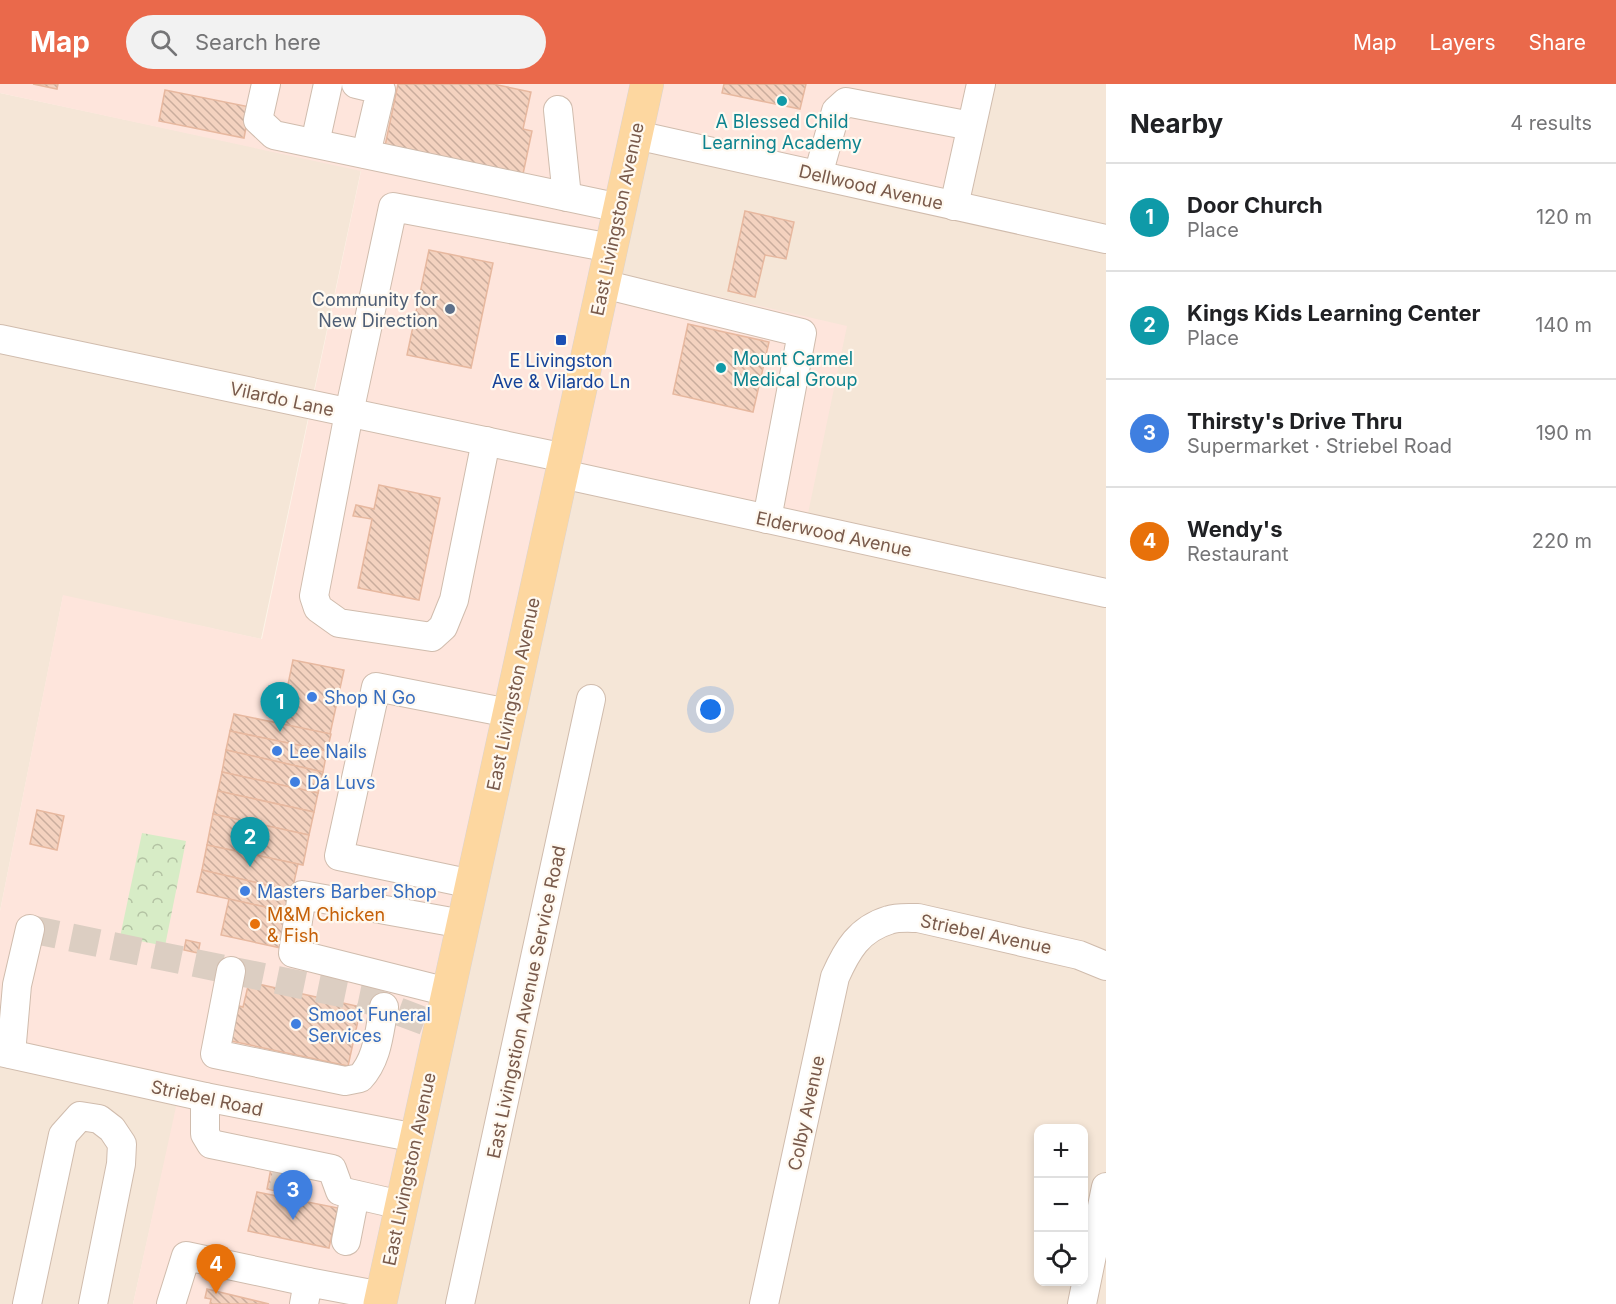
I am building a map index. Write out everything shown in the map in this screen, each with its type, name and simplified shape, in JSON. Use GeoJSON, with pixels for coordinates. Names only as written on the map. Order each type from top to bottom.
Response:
{"type":"FeatureCollection","features":[{"type":"Feature","properties":{"kind":"main road","name":"East Livingston Avenue"},"geometry":{"type":"LineString","coordinates":[[381,1300],[647,84]]}},
{"type":"Feature","properties":{"kind":"street"},"geometry":{"type":"LineString","coordinates":[[266,84],[258,120],[274,135],[620,208]]}},
{"type":"Feature","properties":{"kind":"street"},"geometry":{"type":"LineString","coordinates":[[315,143],[328,84]]}},
{"type":"Feature","properties":{"kind":"street"},"geometry":{"type":"LineString","coordinates":[[356,84],[381,90],[366,154]]}},
{"type":"Feature","properties":{"kind":"street"},"geometry":{"type":"LineString","coordinates":[[954,206],[981,84]]}},
{"type":"Feature","properties":{"kind":"street"},"geometry":{"type":"LineString","coordinates":[[818,175],[836,111],[846,102],[971,126]]}},
{"type":"Feature","properties":{"kind":"street"},"geometry":{"type":"LineString","coordinates":[[558,110],[567,197]]}},
{"type":"Feature","properties":{"kind":"street","name":"Dellwood Avenue"},"geometry":{"type":"LineString","coordinates":[[636,135],[1106,239]]}},
{"type":"Feature","properties":{"kind":"street"},"geometry":{"type":"LineString","coordinates":[[486,441],[454,600],[443,627],[432,637],[339,623],[318,608],[314,596],[349,413],[393,207],[611,248]]}},
{"type":"Feature","properties":{"kind":"street"},"geometry":{"type":"LineString","coordinates":[[603,284],[802,333],[766,519]]}},
{"type":"Feature","properties":{"kind":"street","name":"Vilardo Lane"},"geometry":{"type":"LineString","coordinates":[[0,339],[486,441],[563,466]]}},
{"type":"Feature","properties":{"kind":"street","name":"Elderwood Avenue"},"geometry":{"type":"LineString","coordinates":[[563,466],[766,519],[1106,593]]}},
{"type":"Feature","properties":{"kind":"street"},"geometry":{"type":"LineString","coordinates":[[472,884],[339,856],[376,687],[509,713]]}},
{"type":"Feature","properties":{"kind":"street","name":"East Livingstion Avenue Service Road"},"geometry":{"type":"LineString","coordinates":[[460,1304],[591,699]]}},
{"type":"Feature","properties":{"kind":"street"},"geometry":{"type":"LineString","coordinates":[[448,992],[293,953],[302,895],[463,924]]}},
{"type":"Feature","properties":{"kind":"street","name":"Striebel Avenue"},"geometry":{"type":"LineString","coordinates":[[866,930],[890,919],[918,918],[1079,955],[1106,966]]}},
{"type":"Feature","properties":{"kind":"street"},"geometry":{"type":"LineString","coordinates":[[5,1053],[30,929]]}},
{"type":"Feature","properties":{"kind":"street","name":"Colby Avenue"},"geometry":{"type":"LineString","coordinates":[[764,1304],[835,977],[847,951],[866,930]]}},
{"type":"Feature","properties":{"kind":"street"},"geometry":{"type":"LineString","coordinates":[[231,971],[215,1054],[345,1081],[360,1078],[369,1069],[375,1055],[384,1007]]}},
{"type":"Feature","properties":{"kind":"street","name":"Striebel Road"},"geometry":{"type":"LineString","coordinates":[[5,1053],[205,1097],[416,1138]]}},
{"type":"Feature","properties":{"kind":"street"},"geometry":{"type":"LineString","coordinates":[[27,1304],[63,1135],[80,1116],[86,1071]]}},
{"type":"Feature","properties":{"kind":"street"},"geometry":{"type":"LineString","coordinates":[[205,1097],[205,1134],[211,1144],[332,1169],[348,1193],[346,1241]]}},
{"type":"Feature","properties":{"kind":"street"},"geometry":{"type":"LineString","coordinates":[[80,1116],[99,1119],[112,1129],[122,1144],[121,1164],[93,1304]]}},
{"type":"Feature","properties":{"kind":"street"},"geometry":{"type":"LineString","coordinates":[[249,1152],[253,1172],[272,1175]]}},
{"type":"Feature","properties":{"kind":"street"},"geometry":{"type":"LineString","coordinates":[[304,1182],[402,1205]]}},
{"type":"Feature","properties":{"kind":"street"},"geometry":{"type":"LineString","coordinates":[[1082,1304],[1106,1187]]}},
{"type":"Feature","properties":{"kind":"street"},"geometry":{"type":"LineString","coordinates":[[171,1304],[186,1256],[306,1293],[381,1300]]}},
{"type":"Feature","properties":{"kind":"shaded area"},"geometry":{"type":"Polygon","coordinates":[[[0,84],[983,84],[958,200],[650,136],[620,274],[847,326],[805,528],[567,473],[386,1304],[133,1304],[179,1093],[0,1053],[0,911],[63,595],[262,639],[361,171],[0,93],[0,84]]]}},
{"type":"Feature","properties":{"kind":"shaded area"},"geometry":{"type":"Polygon","coordinates":[[[983,84],[1106,84],[1106,1304],[386,1304],[650,136],[983,84]]]}},
{"type":"Feature","properties":{"kind":"shaded area"},"geometry":{"type":"Polygon","coordinates":[[[0,93],[361,170],[261,639],[63,596],[0,911],[0,93]]]}},
{"type":"Feature","properties":{"kind":"shaded area"},"geometry":{"type":"Polygon","coordinates":[[[0,1053],[180,1093],[133,1304],[0,1304],[0,1053]]]}},
{"type":"Feature","properties":{"kind":"green space"},"geometry":{"type":"Polygon","coordinates":[[[142,833],[186,841],[165,946],[120,937],[142,833]]]}},
{"type":"Feature","properties":{"kind":"building"},"geometry":{"type":"Polygon","coordinates":[[[33,84],[58,84],[57,89],[33,84]]]}},
{"type":"Feature","properties":{"kind":"building"},"geometry":{"type":"Polygon","coordinates":[[[398,84],[493,84],[531,92],[523,129],[532,131],[523,174],[385,146],[398,84]]]}},
{"type":"Feature","properties":{"kind":"building","name":"A Blessed Child Learning Academy"},"geometry":{"type":"Polygon","coordinates":[[[724,84],[806,84],[800,109],[722,93],[724,84]]]}},
{"type":"Feature","properties":{"kind":"building"},"geometry":{"type":"Polygon","coordinates":[[[165,90],[250,107],[244,138],[159,121],[165,90]]]}},
{"type":"Feature","properties":{"kind":"building"},"geometry":{"type":"Polygon","coordinates":[[[745,211],[794,222],[786,259],[765,255],[755,297],[728,291],[745,211]]]}},
{"type":"Feature","properties":{"kind":"building","name":"Community for New Direction"},"geometry":{"type":"Polygon","coordinates":[[[429,250],[493,263],[471,368],[407,355],[429,250]]]}},
{"type":"Feature","properties":{"kind":"building","name":"Mount Carmel Medical Group"},"geometry":{"type":"Polygon","coordinates":[[[688,324],[769,342],[753,412],[673,394],[688,324]]]}},
{"type":"Feature","properties":{"kind":"building"},"geometry":{"type":"Polygon","coordinates":[[[379,485],[440,498],[419,600],[358,588],[372,519],[353,516],[356,505],[374,509],[379,485]]]}},
{"type":"Feature","properties":{"kind":"building","name":"Shop N Go"},"geometry":{"type":"Polygon","coordinates":[[[293,660],[344,670],[330,734],[280,724],[293,660]]]}},
{"type":"Feature","properties":{"kind":"building"},"geometry":{"type":"Polygon","coordinates":[[[234,714],[331,734],[327,751],[230,731],[234,714]]]}},
{"type":"Feature","properties":{"kind":"building","name":"Lee Nails"},"geometry":{"type":"Polygon","coordinates":[[[230,731],[327,751],[323,772],[226,750],[230,731]]]}},
{"type":"Feature","properties":{"kind":"building","name":"Dá Luvs"},"geometry":{"type":"Polygon","coordinates":[[[226,750],[323,772],[318,793],[222,772],[226,750]]]}},
{"type":"Feature","properties":{"kind":"building"},"geometry":{"type":"Polygon","coordinates":[[[222,772],[318,793],[314,812],[218,791],[222,772]]]}},
{"type":"Feature","properties":{"kind":"building"},"geometry":{"type":"Polygon","coordinates":[[[218,791],[314,812],[309,835],[213,814],[218,791]]]}},
{"type":"Feature","properties":{"kind":"building"},"geometry":{"type":"Polygon","coordinates":[[[37,810],[64,816],[57,850],[30,844],[37,810]]]}},
{"type":"Feature","properties":{"kind":"building"},"geometry":{"type":"Polygon","coordinates":[[[213,814],[309,835],[303,865],[207,845],[213,814]]]}},
{"type":"Feature","properties":{"kind":"building"},"geometry":{"type":"Polygon","coordinates":[[[207,845],[298,864],[292,891],[202,870],[207,845]]]}},
{"type":"Feature","properties":{"kind":"building","name":"Masters Barber Shop"},"geometry":{"type":"Polygon","coordinates":[[[202,870],[292,891],[288,912],[197,892],[202,870]]]}},
{"type":"Feature","properties":{"kind":"building","name":"M&M Chicken & Fish"},"geometry":{"type":"Polygon","coordinates":[[[229,899],[288,912],[281,948],[221,935],[229,899]]]}},
{"type":"Feature","properties":{"kind":"building"},"geometry":{"type":"Polygon","coordinates":[[[186,940],[200,943],[198,953],[184,950],[186,940]]]}},
{"type":"Feature","properties":{"kind":"building","name":"Smoot Funeral Services"},"geometry":{"type":"Polygon","coordinates":[[[249,982],[361,1007],[348,1066],[231,1041],[239,1006],[243,1007],[249,982]]]}},
{"type":"Feature","properties":{"kind":"building"},"geometry":{"type":"Polygon","coordinates":[[[272,1163],[305,1170],[299,1196],[267,1189],[272,1163]]]}},
{"type":"Feature","properties":{"kind":"building"},"geometry":{"type":"Polygon","coordinates":[[[257,1192],[338,1208],[329,1248],[248,1231],[257,1192]]]}},
{"type":"Feature","properties":{"kind":"building"},"geometry":{"type":"Polygon","coordinates":[[[207,1289],[269,1304],[210,1304],[211,1299],[205,1298],[207,1289]]]}},
{"type":"Feature","properties":{"kind":"tunnel"},"geometry":{"type":"LineString","coordinates":[[30,929],[360,997],[440,1027]]}},
{"type":"Feature","properties":{"kind":"tunnel"},"geometry":{"type":"LineString","coordinates":[[272,1175],[304,1182]]}},
{"type":"Feature","properties":{"kind":"place","name":"A Blessed Child Learning Academy"},"geometry":{"type":"Point","coordinates":[782,101]}},
{"type":"Feature","properties":{"kind":"place","name":"Community for New Direction"},"geometry":{"type":"Point","coordinates":[450,309]}},
{"type":"Feature","properties":{"kind":"place","name":"E Livingston Ave & Vilardo Ln"},"geometry":{"type":"Point","coordinates":[561,340]}},
{"type":"Feature","properties":{"kind":"place","name":"Mount Carmel Medical Group"},"geometry":{"type":"Point","coordinates":[721,368]}},
{"type":"Feature","properties":{"kind":"place","name":"Shop N Go"},"geometry":{"type":"Point","coordinates":[312,697]}},
{"type":"Feature","properties":{"kind":"place","name":"Door Church"},"geometry":{"type":"Point","coordinates":[280,732]}},
{"type":"Feature","properties":{"kind":"place","name":"Lee Nails"},"geometry":{"type":"Point","coordinates":[277,751]}},
{"type":"Feature","properties":{"kind":"place","name":"Dá Luvs"},"geometry":{"type":"Point","coordinates":[295,782]}},
{"type":"Feature","properties":{"kind":"place","name":"Kings Kids Learning Center"},"geometry":{"type":"Point","coordinates":[250,867]}},
{"type":"Feature","properties":{"kind":"place","name":"Masters Barber Shop"},"geometry":{"type":"Point","coordinates":[245,891]}},
{"type":"Feature","properties":{"kind":"place","name":"M&M Chicken & Fish"},"geometry":{"type":"Point","coordinates":[255,924]}},
{"type":"Feature","properties":{"kind":"place","name":"Smoot Funeral Services"},"geometry":{"type":"Point","coordinates":[296,1024]}},
{"type":"Feature","properties":{"kind":"place","name":"Thirsty's Drive Thru"},"geometry":{"type":"Point","coordinates":[293,1220]}},
{"type":"Feature","properties":{"kind":"place","name":"Wendy's"},"geometry":{"type":"Point","coordinates":[216,1294]}}]}
